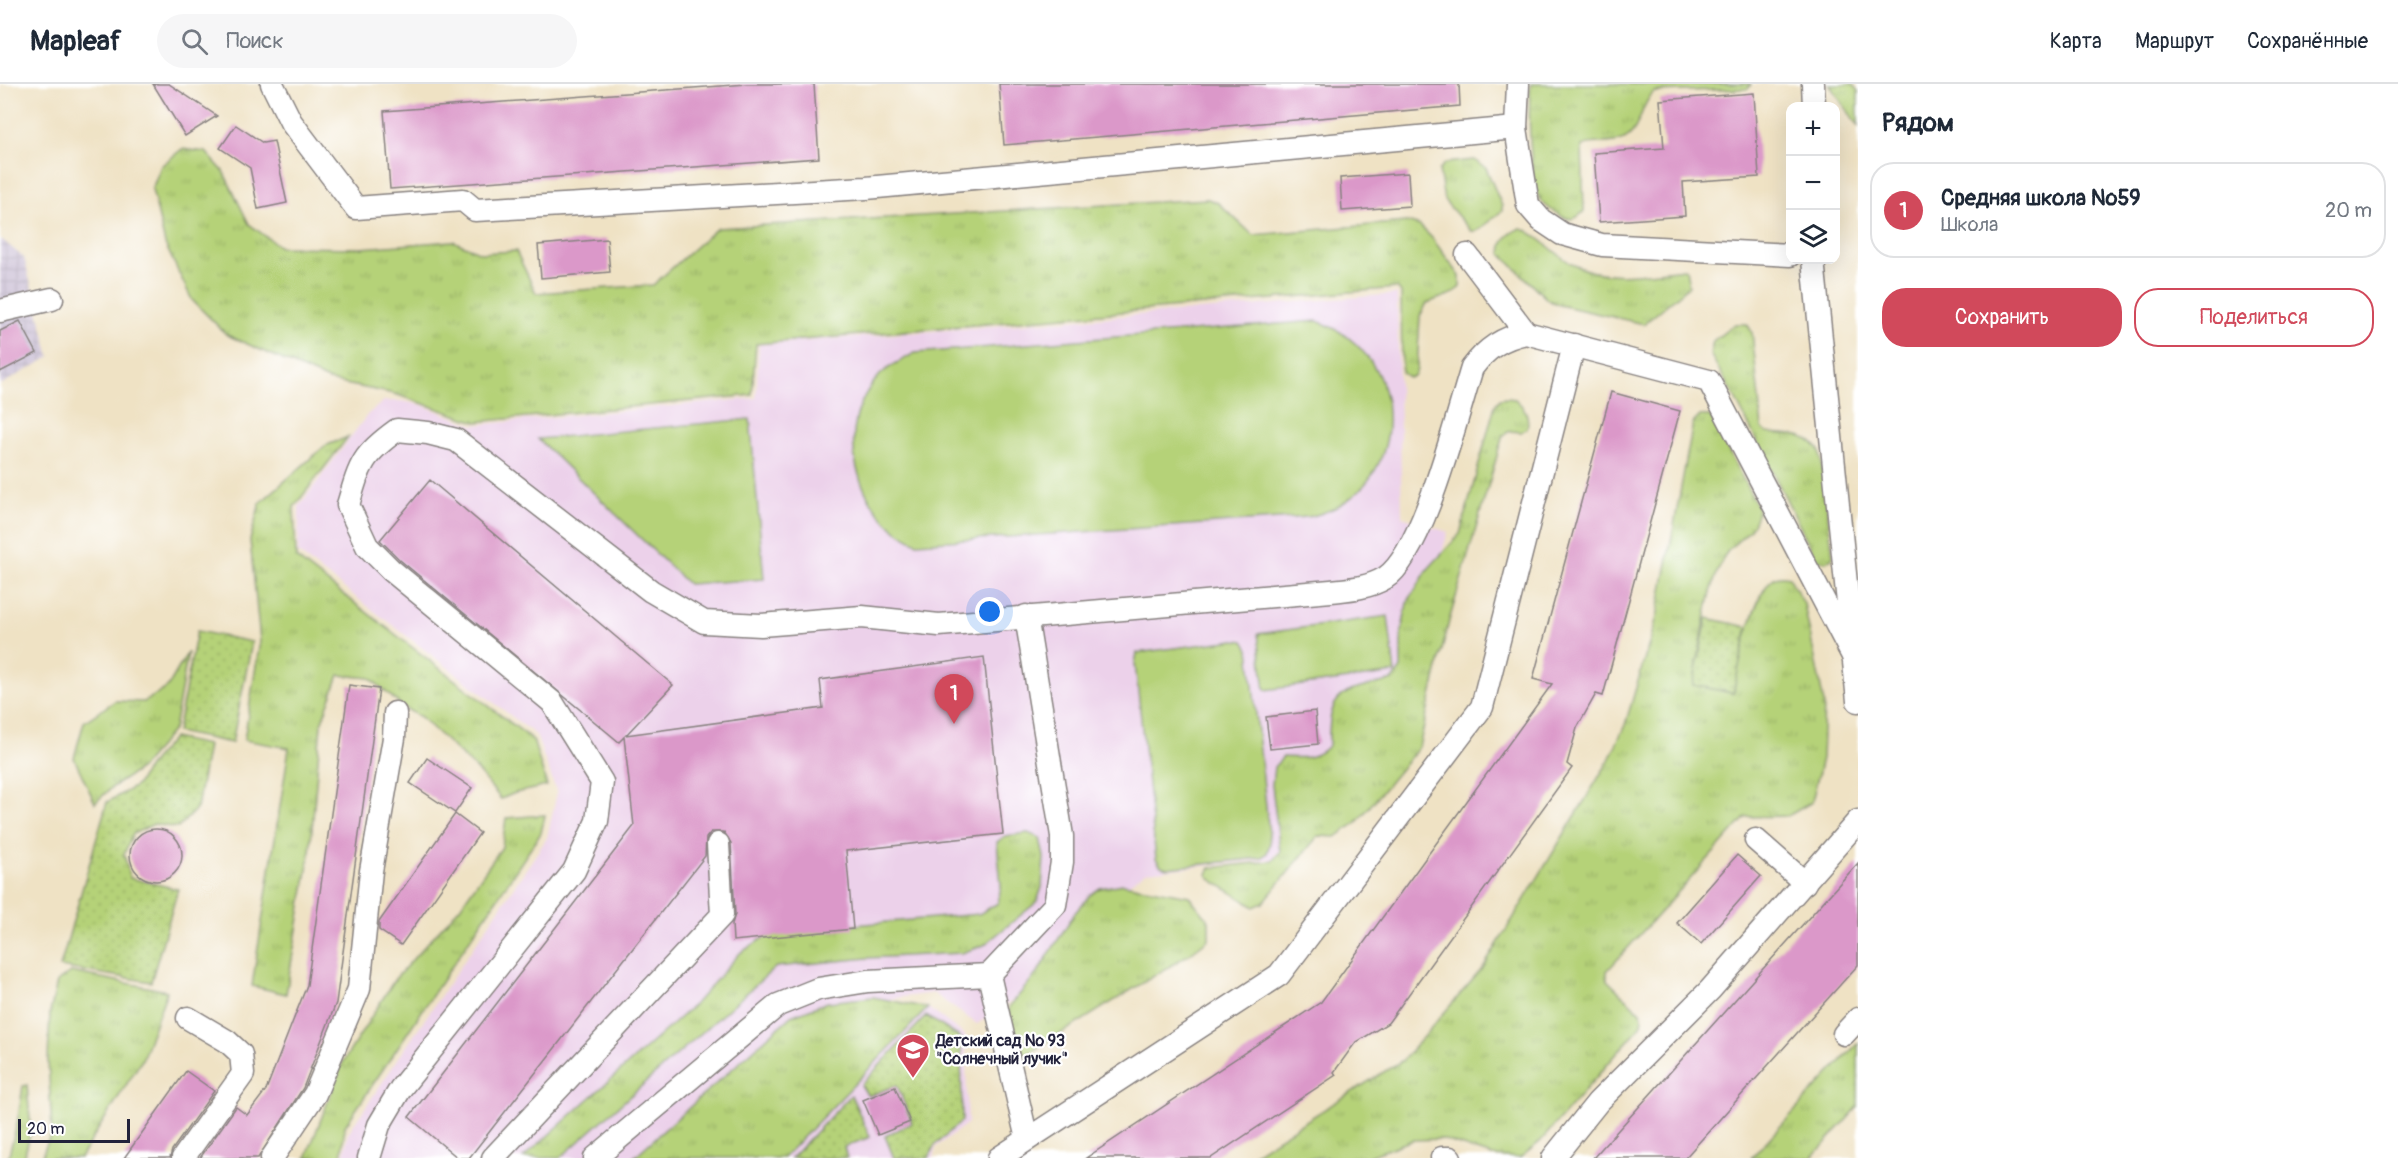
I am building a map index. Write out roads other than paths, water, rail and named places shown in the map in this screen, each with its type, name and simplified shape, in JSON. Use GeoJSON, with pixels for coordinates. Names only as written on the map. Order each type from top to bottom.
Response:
{"type":"FeatureCollection","features":[{"type":"Feature","properties":{"kind":"lane"},"geometry":{"type":"LineString","coordinates":[[272,84],[291,122],[356,208],[463,200],[476,210],[866,188],[1516,128]]}},
{"type":"Feature","properties":{"kind":"lane"},"geometry":{"type":"LineString","coordinates":[[1518,84],[1516,128],[1528,205],[1541,220],[1562,234],[1602,245],[1786,255]]}},
{"type":"Feature","properties":{"kind":"lane"},"geometry":{"type":"LineString","coordinates":[[1813,84],[1814,102]]}},
{"type":"Feature","properties":{"kind":"lane"},"geometry":{"type":"LineString","coordinates":[[1467,255],[1526,333]]}},
{"type":"Feature","properties":{"kind":"lane"},"geometry":{"type":"LineString","coordinates":[[1813,264],[1858,701]]}},
{"type":"Feature","properties":{"kind":"lane"},"geometry":{"type":"LineString","coordinates":[[0,312],[52,298]]}},
{"type":"Feature","properties":{"kind":"lane"},"geometry":{"type":"LineString","coordinates":[[369,1158],[379,1125],[401,1088],[574,870],[597,821],[602,782],[552,702],[391,570],[367,546],[348,505],[356,476],[370,449],[397,430],[428,433],[456,440],[651,591],[704,622],[761,625],[862,617],[939,625],[1331,591],[1365,587],[1385,578],[1399,566],[1422,524],[1472,368],[1483,353],[1499,341],[1526,333],[1708,381],[1855,660]]}},
{"type":"Feature","properties":{"kind":"lane"},"geometry":{"type":"LineString","coordinates":[[999,1158],[1279,975],[1482,708],[1574,345]]}},
{"type":"Feature","properties":{"kind":"lane"},"geometry":{"type":"LineString","coordinates":[[594,1158],[778,1005],[818,990],[868,981],[989,975],[1055,904],[1062,862],[1062,836],[1026,616]]}},
{"type":"Feature","properties":{"kind":"lane"},"geometry":{"type":"LineString","coordinates":[[272,1158],[315,1094],[359,989],[371,871],[394,738],[395,713]]}},
{"type":"Feature","properties":{"kind":"lane"},"geometry":{"type":"LineString","coordinates":[[1553,1158],[1598,1102],[1710,990],[1858,821]]}},
{"type":"Feature","properties":{"kind":"lane"},"geometry":{"type":"LineString","coordinates":[[1756,840],[1805,883]]}},
{"type":"Feature","properties":{"kind":"lane"},"geometry":{"type":"LineString","coordinates":[[493,1158],[722,915],[718,844]]}},
{"type":"Feature","properties":{"kind":"lane"},"geometry":{"type":"LineString","coordinates":[[989,975],[1027,1139]]}},
{"type":"Feature","properties":{"kind":"lane"},"geometry":{"type":"LineString","coordinates":[[183,1158],[243,1074],[241,1054],[227,1041],[188,1018]]}},
{"type":"Feature","properties":{"kind":"lane"},"geometry":{"type":"LineString","coordinates":[[1442,1158],[1450,1158]]}},
{"type":"Feature","properties":{"kind":"place","name":"Средняя школа №59"},"geometry":{"type":"Point","coordinates":[954,724]}},
{"type":"Feature","properties":{"kind":"place","name":"Детский сад № 93 \"Солнечный лучик\""},"geometry":{"type":"Point","coordinates":[913,1079]}}]}
